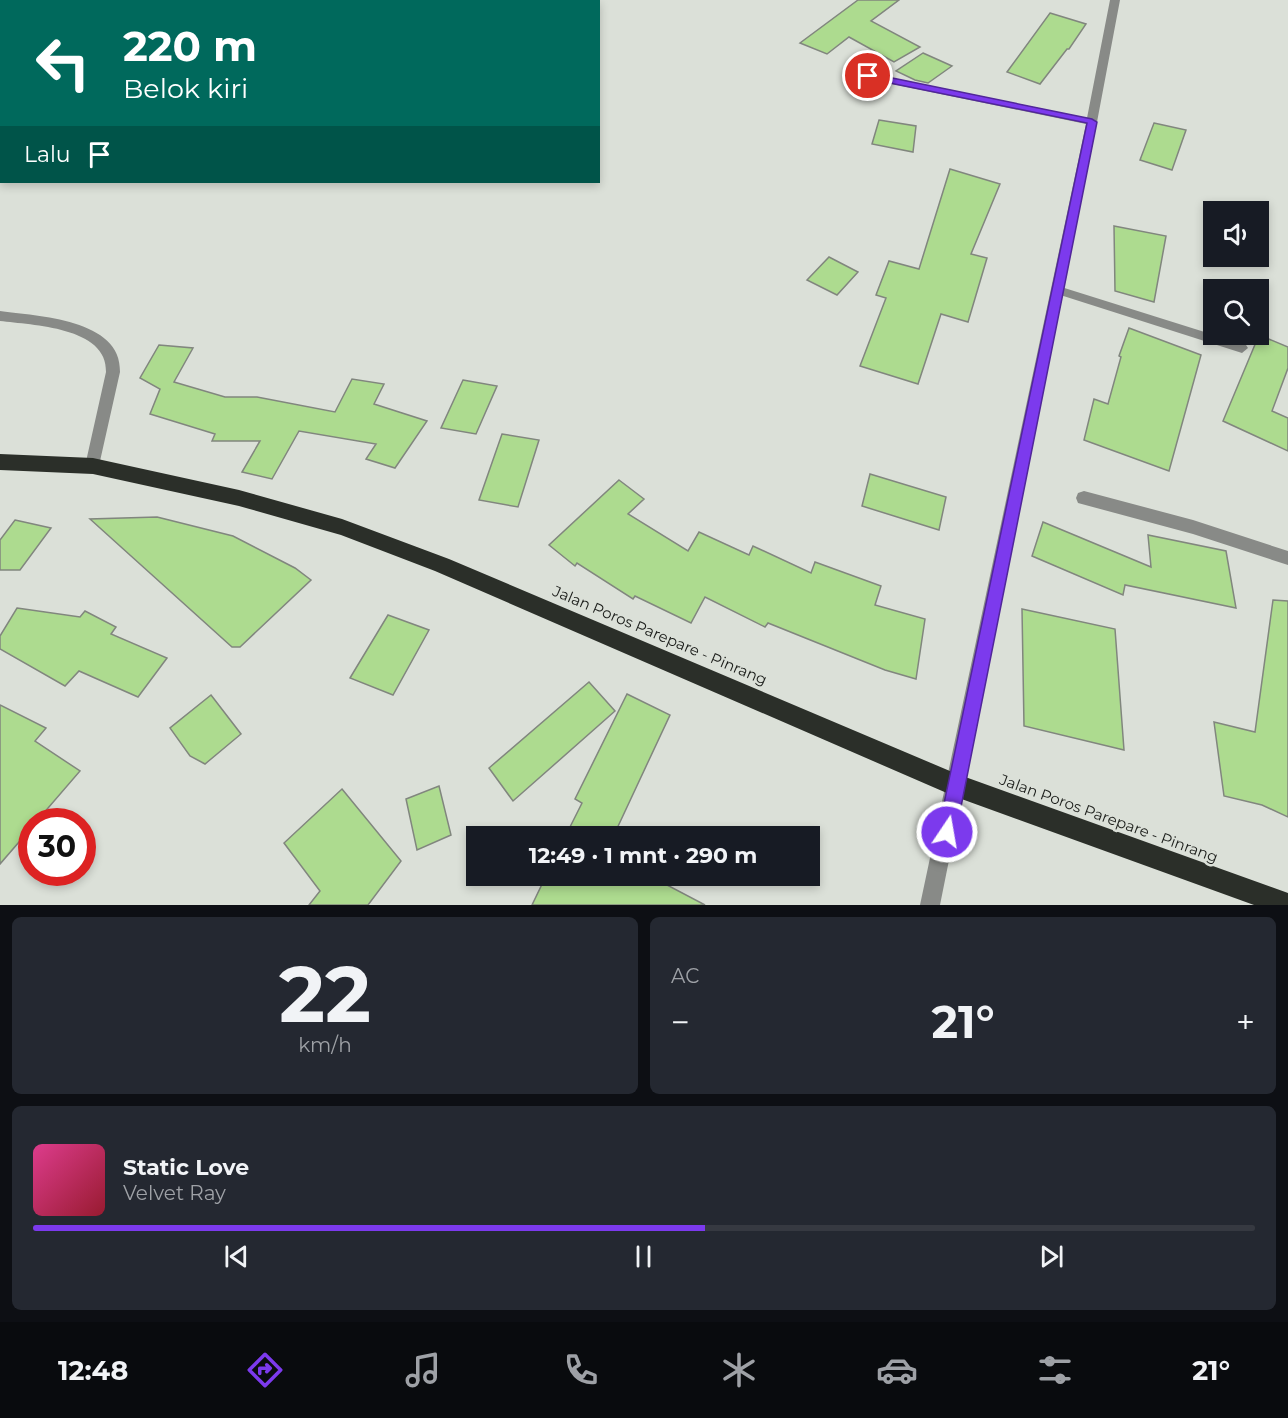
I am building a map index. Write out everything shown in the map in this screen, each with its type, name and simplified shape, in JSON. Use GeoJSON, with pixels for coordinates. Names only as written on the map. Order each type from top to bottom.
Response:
{"type":"FeatureCollection","features":[{"type":"Feature","properties":{"kind":"highway","name":"Jalan Poros Parepare - Pinrang"},"geometry":{"type":"LineString","coordinates":[[0,462],[93,466],[239,498],[342,527],[442,565],[957,785],[1288,905]]}},
{"type":"Feature","properties":{"kind":"street"},"geometry":{"type":"LineString","coordinates":[[930,905],[957,785],[1115,0]]}},
{"type":"Feature","properties":{"kind":"street"},"geometry":{"type":"LineString","coordinates":[[868,76],[1092,122]]}},
{"type":"Feature","properties":{"kind":"street"},"geometry":{"type":"LineString","coordinates":[[0,316],[76,329],[104,344],[112,358],[113,372],[93,466]]}},
{"type":"Feature","properties":{"kind":"street"},"geometry":{"type":"LineString","coordinates":[[1084,498],[1193,527],[1288,558]]}},
{"type":"Feature","properties":{"kind":"lane"},"geometry":{"type":"LineString","coordinates":[[1058,290],[1242,348]]}},
{"type":"Feature","properties":{"kind":"building"},"geometry":{"type":"Polygon","coordinates":[[[858,0],[899,0],[871,21],[920,47],[894,62],[849,37],[827,54],[800,43],[858,0]]]}},
{"type":"Feature","properties":{"kind":"building"},"geometry":{"type":"Polygon","coordinates":[[[1050,13],[1086,24],[1040,84],[1007,72],[1050,13]]]}},
{"type":"Feature","properties":{"kind":"building"},"geometry":{"type":"Polygon","coordinates":[[[923,53],[952,66],[928,83],[896,71],[923,53]]]}},
{"type":"Feature","properties":{"kind":"building"},"geometry":{"type":"Polygon","coordinates":[[[879,120],[916,126],[913,152],[872,144],[879,120]]]}},
{"type":"Feature","properties":{"kind":"building"},"geometry":{"type":"Polygon","coordinates":[[[1154,123],[1186,130],[1172,170],[1140,160],[1154,123]]]}},
{"type":"Feature","properties":{"kind":"building"},"geometry":{"type":"Polygon","coordinates":[[[950,169],[1000,184],[971,254],[987,258],[968,322],[941,314],[918,384],[860,366],[886,298],[876,295],[889,261],[919,269],[950,169]]]}},
{"type":"Feature","properties":{"kind":"building"},"geometry":{"type":"Polygon","coordinates":[[[1114,226],[1166,236],[1154,302],[1115,291],[1114,226]]]}},
{"type":"Feature","properties":{"kind":"building"},"geometry":{"type":"Polygon","coordinates":[[[829,257],[858,272],[837,295],[807,280],[829,257]]]}},
{"type":"Feature","properties":{"kind":"building"},"geometry":{"type":"Polygon","coordinates":[[[1129,328],[1201,355],[1169,471],[1084,440],[1094,399],[1108,404],[1121,357],[1119,356],[1129,328]]]}},
{"type":"Feature","properties":{"kind":"building"},"geometry":{"type":"Polygon","coordinates":[[[1269,339],[1288,347],[1288,368],[1272,411],[1288,418],[1288,451],[1223,421],[1255,345],[1269,345],[1269,339]]]}},
{"type":"Feature","properties":{"kind":"building"},"geometry":{"type":"Polygon","coordinates":[[[159,345],[193,348],[174,382],[225,397],[257,397],[335,412],[352,379],[384,384],[374,404],[427,421],[395,468],[366,459],[376,444],[299,431],[272,479],[242,472],[260,441],[212,441],[215,434],[150,414],[160,389],[140,378],[159,345]]]}},
{"type":"Feature","properties":{"kind":"building"},"geometry":{"type":"Polygon","coordinates":[[[463,380],[497,386],[476,434],[441,428],[463,380]]]}},
{"type":"Feature","properties":{"kind":"building"},"geometry":{"type":"Polygon","coordinates":[[[502,434],[539,440],[518,507],[479,500],[502,434]]]}},
{"type":"Feature","properties":{"kind":"building"},"geometry":{"type":"Polygon","coordinates":[[[870,474],[946,497],[939,530],[862,506],[870,474]]]}},
{"type":"Feature","properties":{"kind":"building"},"geometry":{"type":"Polygon","coordinates":[[[619,480],[644,499],[628,514],[688,551],[699,532],[749,555],[753,546],[811,573],[815,562],[881,586],[875,605],[925,619],[916,679],[885,670],[768,623],[765,627],[705,597],[691,623],[635,596],[633,599],[577,563],[575,566],[549,545],[619,480]]]}},
{"type":"Feature","properties":{"kind":"building"},"geometry":{"type":"Polygon","coordinates":[[[157,517],[233,536],[295,568],[311,580],[240,647],[232,647],[90,519],[157,517]]]}},
{"type":"Feature","properties":{"kind":"building"},"geometry":{"type":"Polygon","coordinates":[[[15,520],[51,528],[20,570],[0,570],[0,540],[15,520]]]}},
{"type":"Feature","properties":{"kind":"building"},"geometry":{"type":"Polygon","coordinates":[[[1043,522],[1151,567],[1148,535],[1226,551],[1236,608],[1125,585],[1123,595],[1032,556],[1043,522]]]}},
{"type":"Feature","properties":{"kind":"building"},"geometry":{"type":"Polygon","coordinates":[[[1273,600],[1288,601],[1288,817],[1262,805],[1224,796],[1214,722],[1255,732],[1273,600]]]}},
{"type":"Feature","properties":{"kind":"building"},"geometry":{"type":"Polygon","coordinates":[[[17,608],[80,617],[85,611],[116,627],[111,634],[167,658],[138,697],[79,671],[65,686],[0,649],[0,636],[17,608]]]}},
{"type":"Feature","properties":{"kind":"building"},"geometry":{"type":"Polygon","coordinates":[[[1022,609],[1115,629],[1124,750],[1024,726],[1022,609]]]}},
{"type":"Feature","properties":{"kind":"building"},"geometry":{"type":"Polygon","coordinates":[[[388,615],[429,630],[393,695],[350,678],[388,615]]]}},
{"type":"Feature","properties":{"kind":"building"},"geometry":{"type":"Polygon","coordinates":[[[589,682],[615,711],[513,801],[489,768],[589,682]]]}},
{"type":"Feature","properties":{"kind":"building"},"geometry":{"type":"Polygon","coordinates":[[[627,694],[670,715],[618,826],[570,826],[582,803],[575,799],[627,694]]]}},
{"type":"Feature","properties":{"kind":"building"},"geometry":{"type":"Polygon","coordinates":[[[211,695],[241,734],[205,764],[190,756],[170,728],[211,695]]]}},
{"type":"Feature","properties":{"kind":"building"},"geometry":{"type":"Polygon","coordinates":[[[0,705],[46,728],[35,741],[80,771],[48,808],[18,808],[18,843],[0,864],[0,705]]]}},
{"type":"Feature","properties":{"kind":"building"},"geometry":{"type":"Polygon","coordinates":[[[439,786],[451,835],[417,850],[406,799],[439,786]]]}},
{"type":"Feature","properties":{"kind":"building"},"geometry":{"type":"Polygon","coordinates":[[[342,789],[401,861],[368,905],[309,905],[320,891],[284,843],[342,789]]]}},
{"type":"Feature","properties":{"kind":"building"},"geometry":{"type":"Polygon","coordinates":[[[541,886],[669,886],[705,905],[532,905],[541,886]]]}},
{"type":"Feature","properties":{"kind":"route"},"geometry":{"type":"LineString","coordinates":[[868,76],[1092,122],[947,832]]}}]}
